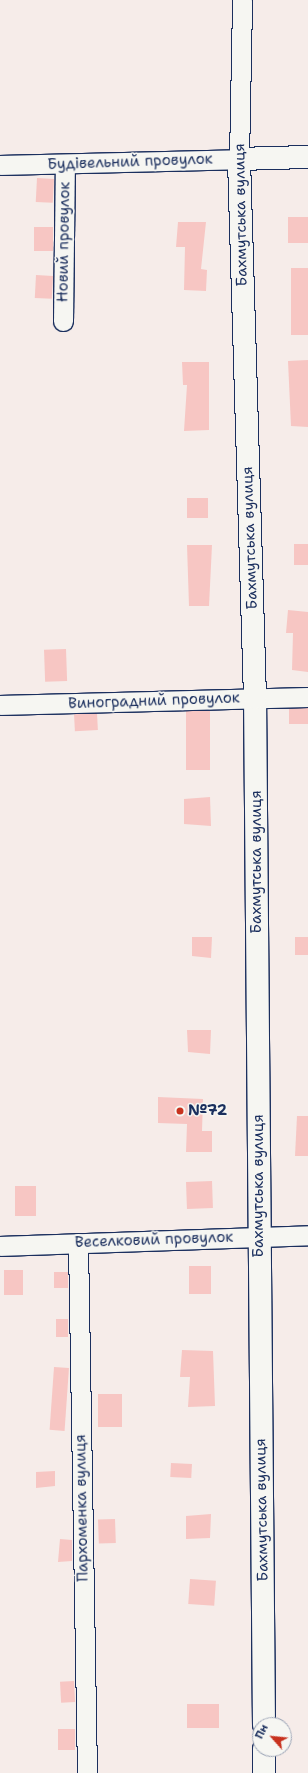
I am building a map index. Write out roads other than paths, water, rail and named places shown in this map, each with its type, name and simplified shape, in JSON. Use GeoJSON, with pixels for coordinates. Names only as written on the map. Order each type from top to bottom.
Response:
{"type":"FeatureCollection","features":[{"type":"Feature","properties":{"kind":"street","name":"Бахмутська вулиця"},"geometry":{"type":"LineString","coordinates":[[242,0],[239,159],[255,698],[264,1717]]}},
{"type":"Feature","properties":{"kind":"street","name":"Будівельний провулок"},"geometry":{"type":"LineString","coordinates":[[0,165],[308,157]]}},
{"type":"Feature","properties":{"kind":"street","name":"Новий провулок"},"geometry":{"type":"LineString","coordinates":[[63,321],[65,164]]}},
{"type":"Feature","properties":{"kind":"street","name":"Виноградний провулок"},"geometry":{"type":"LineString","coordinates":[[0,705],[308,696]]}},
{"type":"Feature","properties":{"kind":"street","name":"Веселковий провулок"},"geometry":{"type":"LineString","coordinates":[[0,1246],[308,1235]]}},
{"type":"Feature","properties":{"kind":"street","name":"Пархоменка вулиця"},"geometry":{"type":"LineString","coordinates":[[78,1243],[87,1773]]}},
{"type":"Feature","properties":{"kind":"street"},"geometry":{"type":"LineString","coordinates":[[264,1757],[264,1773]]}},
{"type":"Feature","properties":{"kind":"place","name":"№72"},"geometry":{"type":"Point","coordinates":[180,1111]}}]}
